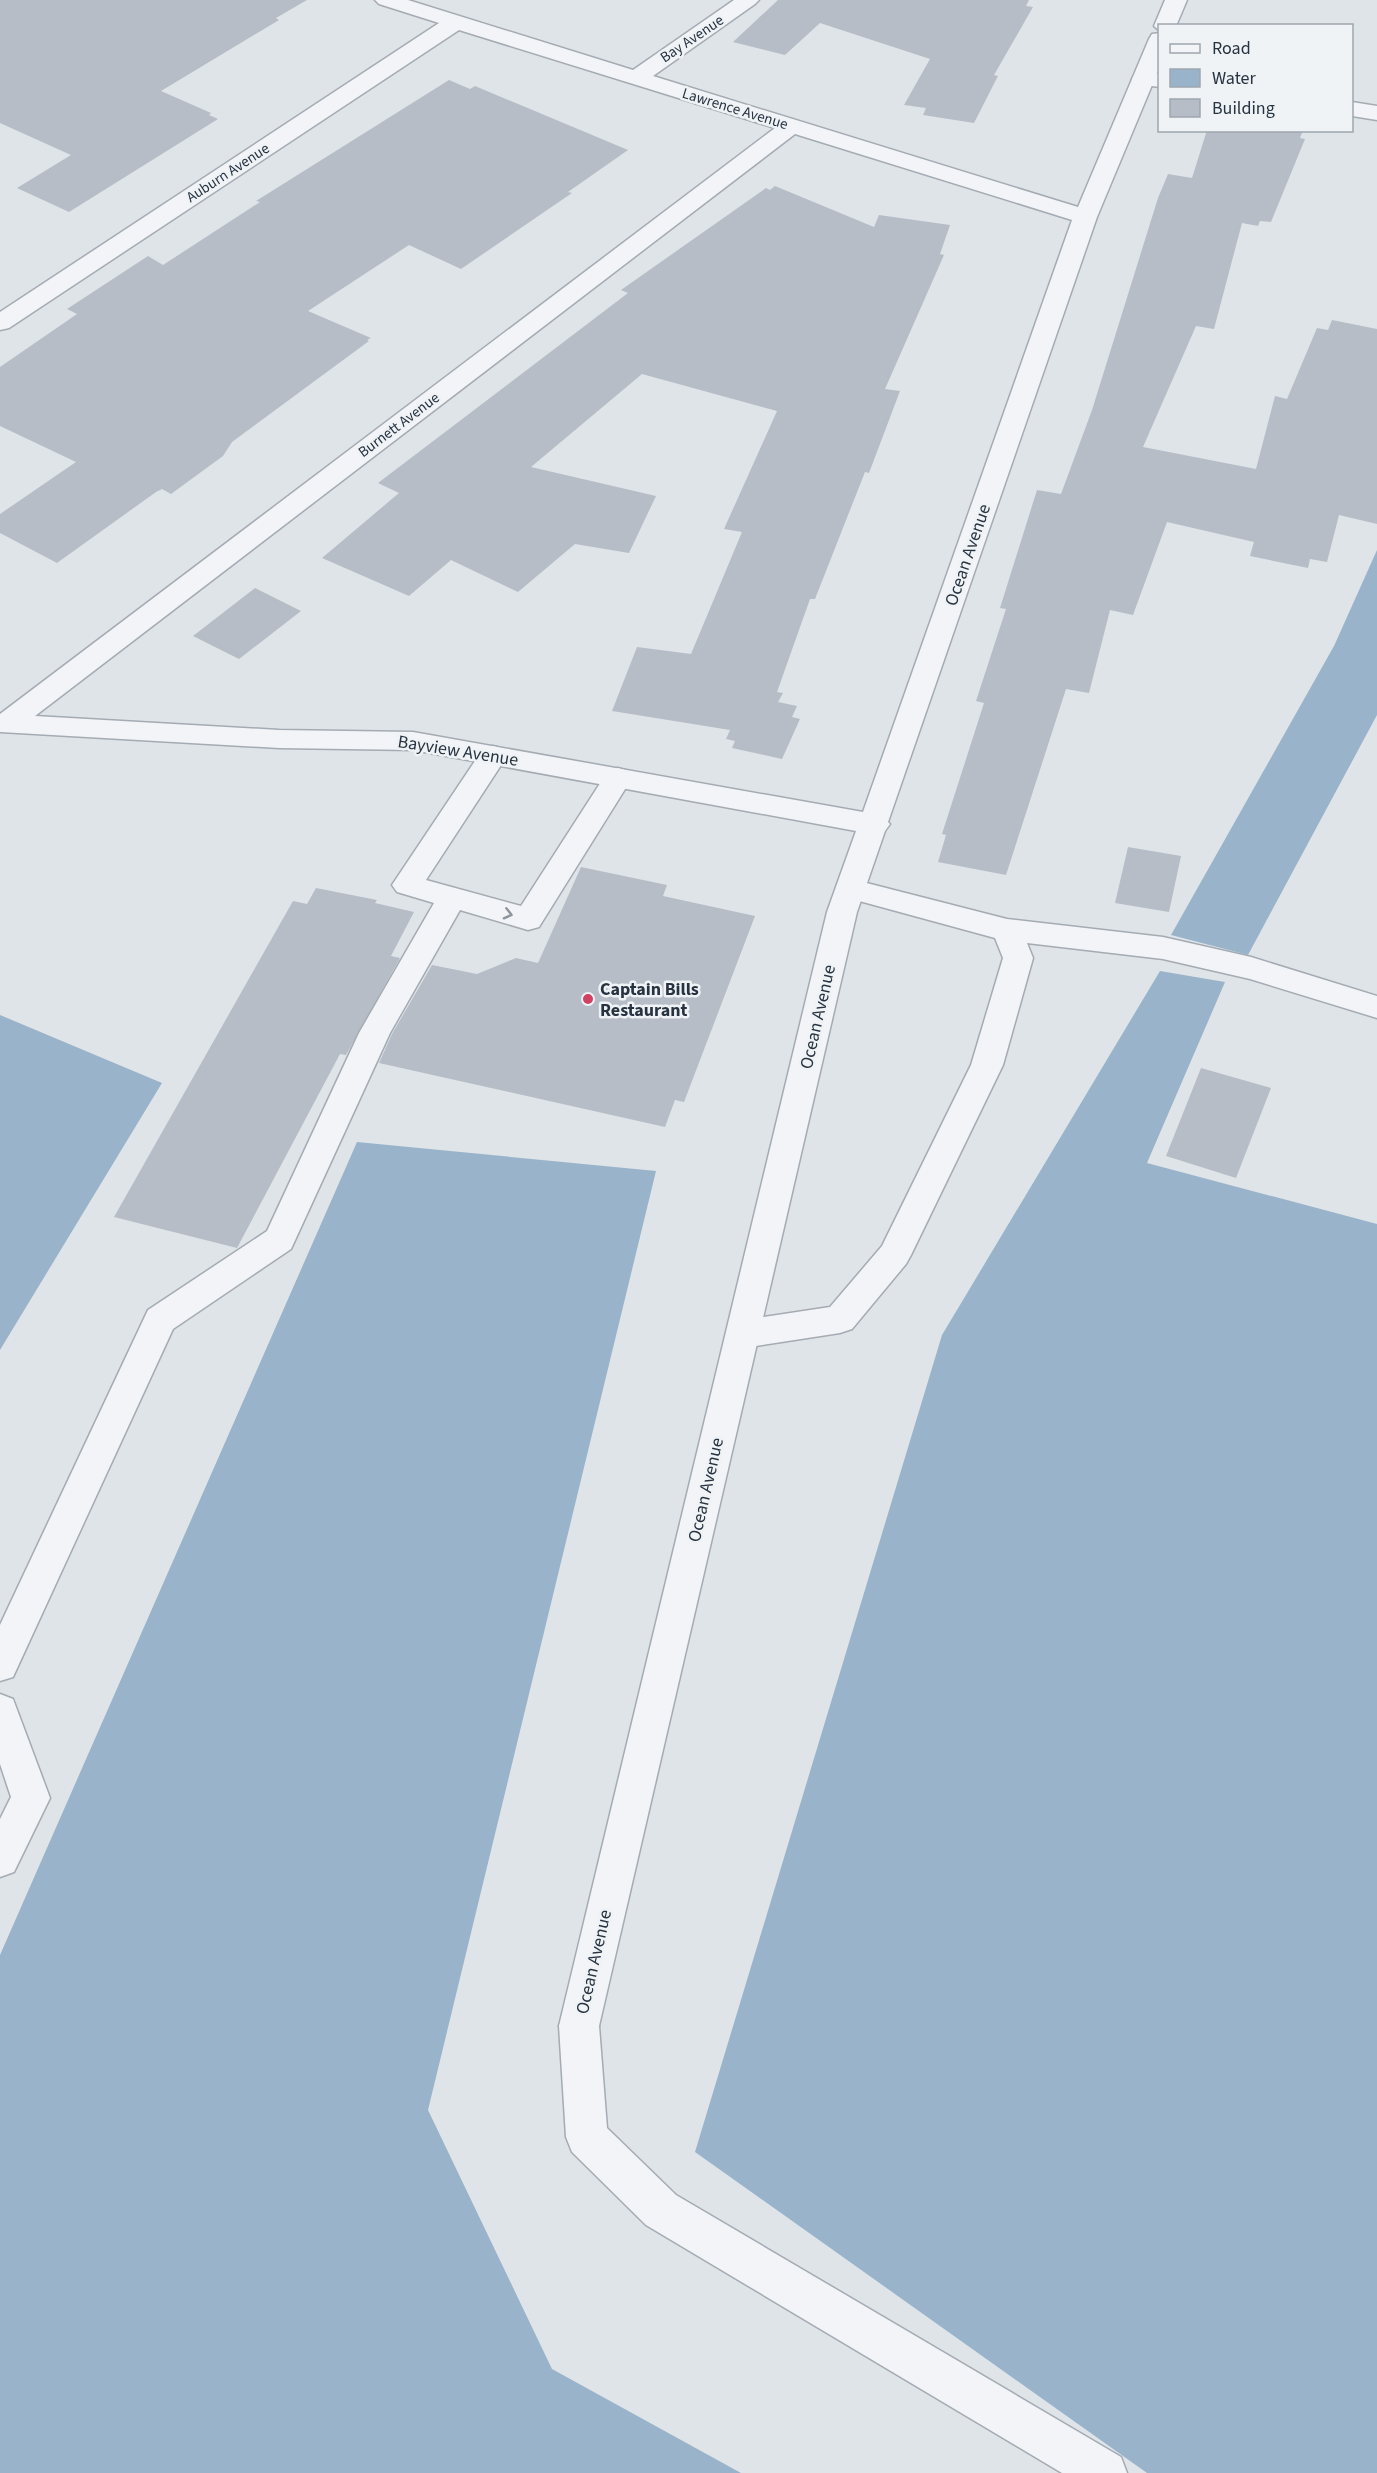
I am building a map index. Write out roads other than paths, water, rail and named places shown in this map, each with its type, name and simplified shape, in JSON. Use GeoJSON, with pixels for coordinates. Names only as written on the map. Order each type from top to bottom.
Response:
{"type":"FeatureCollection","features":[{"type":"Feature","properties":{"kind":"street","name":"Lawrence Avenue"},"geometry":{"type":"LineString","coordinates":[[386,0],[1085,217]]}},
{"type":"Feature","properties":{"kind":"street","name":"Bay Avenue"},"geometry":{"type":"LineString","coordinates":[[635,78],[748,0]]}},
{"type":"Feature","properties":{"kind":"street"},"geometry":{"type":"LineString","coordinates":[[1166,24],[1176,0]]}},
{"type":"Feature","properties":{"kind":"street","name":"Auburn Avenue"},"geometry":{"type":"LineString","coordinates":[[0,323],[456,22]]}},
{"type":"Feature","properties":{"kind":"street","name":"Ocean Avenue"},"geometry":{"type":"LineString","coordinates":[[1105,2473],[661,2210],[587,2137],[579,2026],[843,912],[1085,217],[1151,80],[1158,48]]}},
{"type":"Feature","properties":{"kind":"street"},"geometry":{"type":"LineString","coordinates":[[1353,109],[1377,113]]}},
{"type":"Feature","properties":{"kind":"street","name":"Burnett Avenue"},"geometry":{"type":"LineString","coordinates":[[3,723],[791,126]]}},
{"type":"Feature","properties":{"kind":"street","name":"Bayview Avenue"},"geometry":{"type":"LineString","coordinates":[[3,723],[279,739],[412,741],[875,824]]}},
{"type":"Feature","properties":{"kind":"street"},"geometry":{"type":"LineString","coordinates":[[493,756],[407,885],[528,919],[618,778]]}},
{"type":"Feature","properties":{"kind":"street"},"geometry":{"type":"LineString","coordinates":[[850,889],[1007,930],[1162,948],[1251,968],[1377,1007]]}},
{"type":"Feature","properties":{"kind":"street"},"geometry":{"type":"LineString","coordinates":[[0,1665],[160,1320],[279,1240],[375,1033],[451,899]]}},
{"type":"Feature","properties":{"kind":"street"},"geometry":{"type":"LineString","coordinates":[[743,1334],[840,1319],[894,1255],[987,1065],[1018,958],[1007,930]]}},
{"type":"Feature","properties":{"kind":"street"},"geometry":{"type":"LineString","coordinates":[[0,1711],[31,1798],[0,1859]]}},
{"type":"Feature","properties":{"kind":"water"},"geometry":{"type":"Polygon","coordinates":[[[1377,550],[1377,715],[1248,955],[1171,935],[1334,646],[1377,550]]]}},
{"type":"Feature","properties":{"kind":"water"},"geometry":{"type":"Polygon","coordinates":[[[1160,971],[1225,982],[1147,1163],[1377,1224],[1377,2473],[1147,2473],[695,2152],[942,1335],[1160,971]]]}},
{"type":"Feature","properties":{"kind":"water"},"geometry":{"type":"Polygon","coordinates":[[[0,1015],[162,1083],[0,1350],[0,1015]]]}},
{"type":"Feature","properties":{"kind":"water"},"geometry":{"type":"Polygon","coordinates":[[[357,1142],[656,1171],[428,2110],[552,2369],[741,2473],[0,2473],[0,1955],[357,1142]]]}},
{"type":"Feature","properties":{"kind":"place","name":"Captain Bills Restaurant"},"geometry":{"type":"Point","coordinates":[588,999]}}]}
